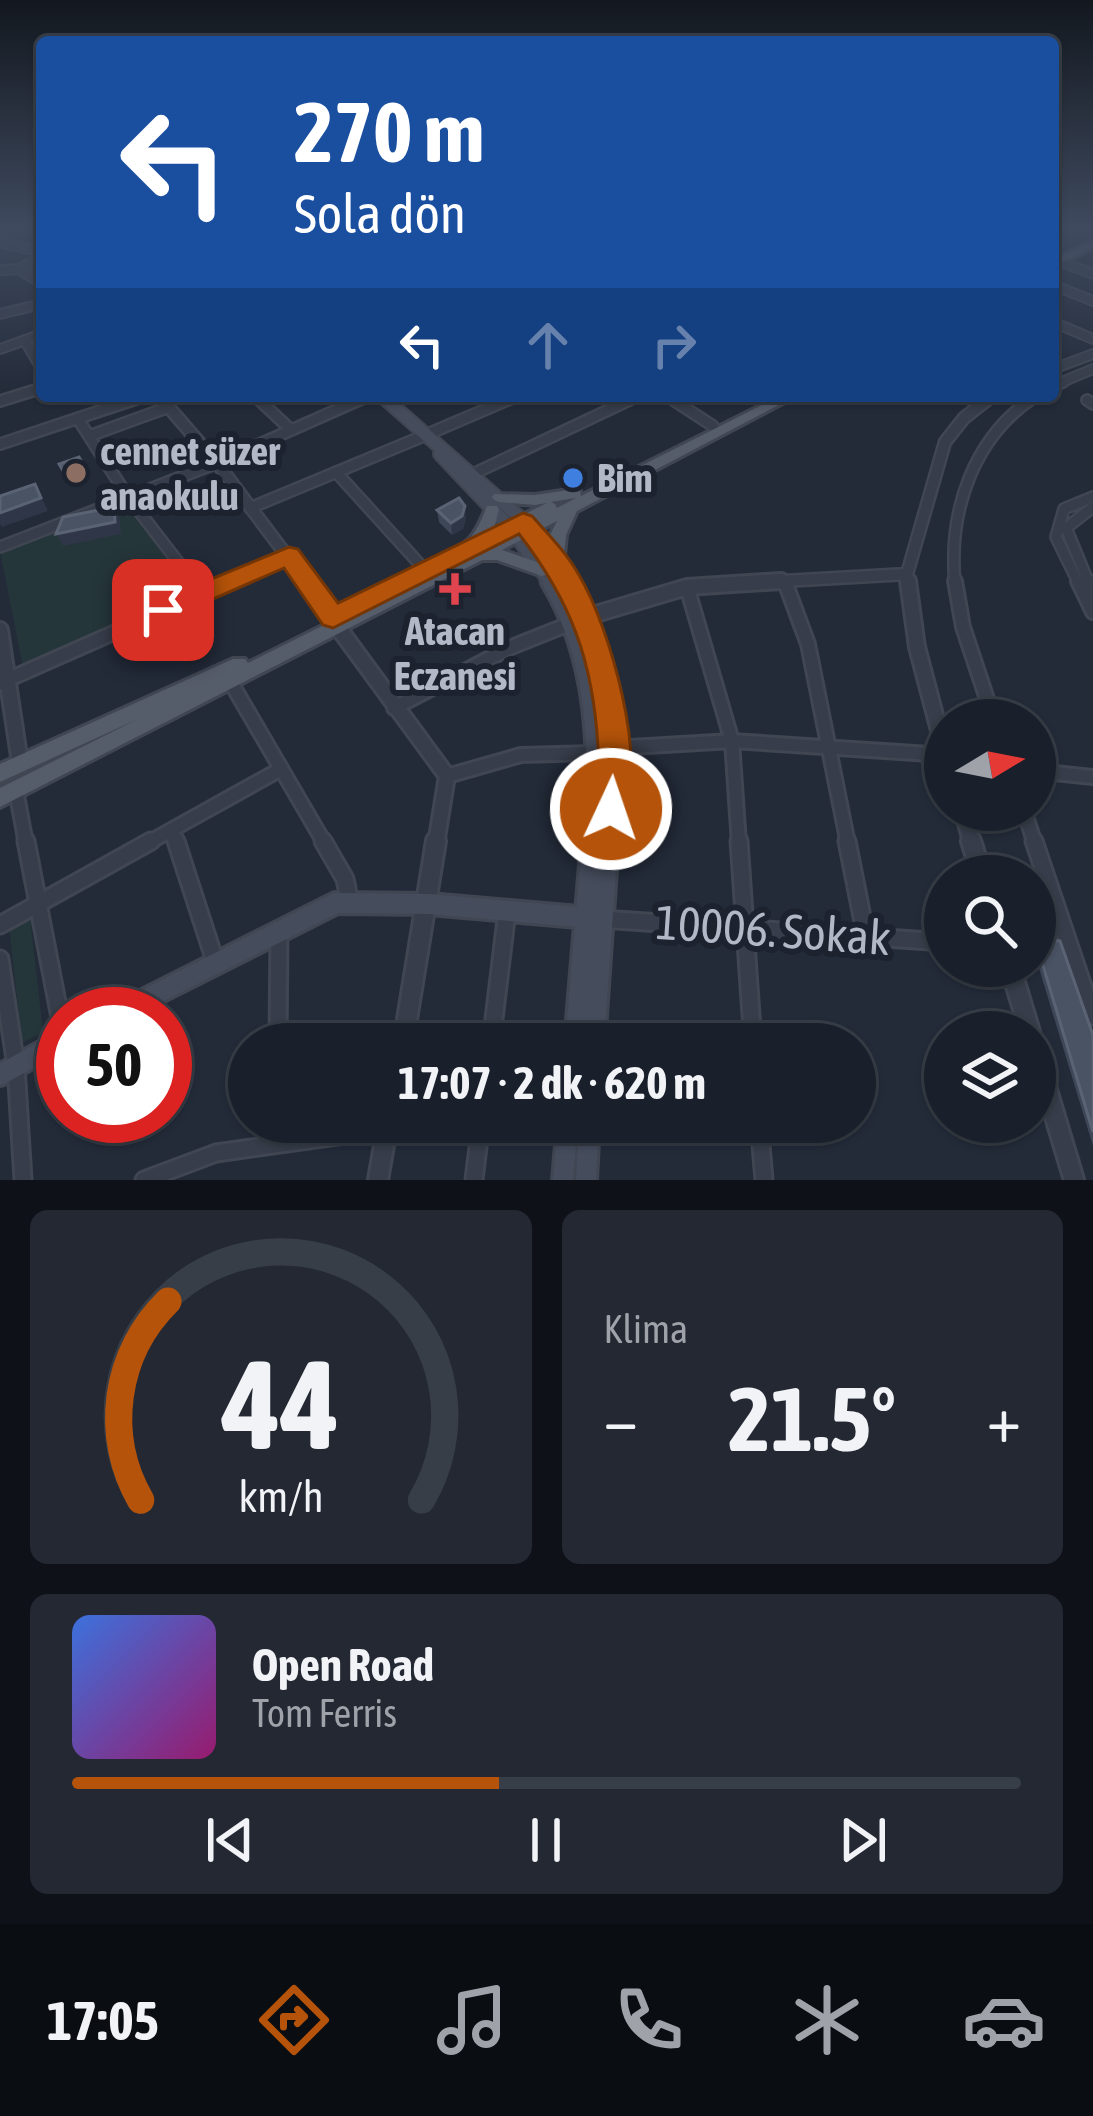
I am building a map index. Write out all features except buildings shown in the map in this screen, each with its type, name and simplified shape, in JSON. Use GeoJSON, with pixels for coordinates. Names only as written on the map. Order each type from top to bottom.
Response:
{"type":"FeatureCollection","features":[{"type":"Feature","properties":{"kind":"main road"},"geometry":{"type":"LineString","coordinates":[[378,402],[475,473],[495,503]]}},
{"type":"Feature","properties":{"kind":"main road"},"geometry":{"type":"LineString","coordinates":[[388,402],[519,529],[549,566],[580,619],[614,748],[578,1023]]}},
{"type":"Feature","properties":{"kind":"main road"},"geometry":{"type":"LineString","coordinates":[[0,773],[335,622],[758,402]]}},
{"type":"Feature","properties":{"kind":"main road"},"geometry":{"type":"LineString","coordinates":[[495,503],[576,498],[777,402]]}},
{"type":"Feature","properties":{"kind":"main road"},"geometry":{"type":"LineString","coordinates":[[549,566],[562,523],[576,498]]}},
{"type":"Feature","properties":{"kind":"main road"},"geometry":{"type":"LineString","coordinates":[[475,551],[495,503]]}},
{"type":"Feature","properties":{"kind":"main road"},"geometry":{"type":"LineString","coordinates":[[8,794],[230,681],[425,570],[475,551],[549,566]]}},
{"type":"Feature","properties":{"kind":"main road"},"geometry":{"type":"LineString","coordinates":[[580,619],[594,753],[594,1023]]}},
{"type":"Feature","properties":{"kind":"main road"},"geometry":{"type":"LineString","coordinates":[[170,987],[337,903],[429,904],[593,918]]}},
{"type":"Feature","properties":{"kind":"main road"},"geometry":{"type":"LineString","coordinates":[[8,1070],[36,1053]]}},
{"type":"Feature","properties":{"kind":"main road"},"geometry":{"type":"LineString","coordinates":[[563,1180],[566,1143]]}},
{"type":"Feature","properties":{"kind":"main road"},"geometry":{"type":"LineString","coordinates":[[586,1180],[588,1143]]}},
{"type":"Feature","properties":{"kind":"street"},"geometry":{"type":"LineString","coordinates":[[1059,287],[1093,301]]}},
{"type":"Feature","properties":{"kind":"street"},"geometry":{"type":"LineString","coordinates":[[0,314],[36,305]]}},
{"type":"Feature","properties":{"kind":"street"},"geometry":{"type":"LineString","coordinates":[[1059,325],[1093,339]]}},
{"type":"Feature","properties":{"kind":"street"},"geometry":{"type":"LineString","coordinates":[[0,349],[36,336]]}},
{"type":"Feature","properties":{"kind":"street"},"geometry":{"type":"LineString","coordinates":[[25,340],[36,359]]}},
{"type":"Feature","properties":{"kind":"street"},"geometry":{"type":"LineString","coordinates":[[1059,367],[1093,354]]}},
{"type":"Feature","properties":{"kind":"street"},"geometry":{"type":"LineString","coordinates":[[1076,360],[1093,370]]}},
{"type":"Feature","properties":{"kind":"street"},"geometry":{"type":"LineString","coordinates":[[1059,384],[1093,370]]}},
{"type":"Feature","properties":{"kind":"street"},"geometry":{"type":"LineString","coordinates":[[0,401],[36,390]]}},
{"type":"Feature","properties":{"kind":"street"},"geometry":{"type":"LineString","coordinates":[[0,444],[128,402]]}},
{"type":"Feature","properties":{"kind":"street"},"geometry":{"type":"LineString","coordinates":[[164,402],[289,556],[447,776],[407,1023]]}},
{"type":"Feature","properties":{"kind":"street"},"geometry":{"type":"LineString","coordinates":[[261,402],[291,430]]}},
{"type":"Feature","properties":{"kind":"street"},"geometry":{"type":"LineString","coordinates":[[0,548],[217,463],[356,402]]}},
{"type":"Feature","properties":{"kind":"street"},"geometry":{"type":"LineString","coordinates":[[478,402],[487,409]]}},
{"type":"Feature","properties":{"kind":"street"},"geometry":{"type":"LineString","coordinates":[[250,508],[503,402]]}},
{"type":"Feature","properties":{"kind":"street"},"geometry":{"type":"LineString","coordinates":[[475,473],[625,402]]}},
{"type":"Feature","properties":{"kind":"street"},"geometry":{"type":"LineString","coordinates":[[677,402],[713,425]]}},
{"type":"Feature","properties":{"kind":"street"},"geometry":{"type":"LineString","coordinates":[[931,699],[917,647],[907,574],[945,442],[984,402]]}},
{"type":"Feature","properties":{"kind":"street"},"geometry":{"type":"LineString","coordinates":[[987,699],[952,590],[953,528],[959,497],[985,439],[999,420],[1027,402]]}},
{"type":"Feature","properties":{"kind":"street"},"geometry":{"type":"LineString","coordinates":[[89,436],[169,407]]}},
{"type":"Feature","properties":{"kind":"street"},"geometry":{"type":"LineString","coordinates":[[78,419],[128,497],[201,592]]}},
{"type":"Feature","properties":{"kind":"street"},"geometry":{"type":"LineString","coordinates":[[336,472],[425,570]]}},
{"type":"Feature","properties":{"kind":"street"},"geometry":{"type":"LineString","coordinates":[[1093,497],[1064,509],[1056,530],[1093,612]]}},
{"type":"Feature","properties":{"kind":"street"},"geometry":{"type":"LineString","coordinates":[[1093,506],[1066,528],[1093,593]]}},
{"type":"Feature","properties":{"kind":"street"},"geometry":{"type":"LineString","coordinates":[[4,681],[289,556]]}},
{"type":"Feature","properties":{"kind":"street"},"geometry":{"type":"LineString","coordinates":[[394,708],[580,619],[686,587],[907,574]]}},
{"type":"Feature","properties":{"kind":"street"},"geometry":{"type":"LineString","coordinates":[[784,582],[808,644],[866,937]]}},
{"type":"Feature","properties":{"kind":"street"},"geometry":{"type":"LineString","coordinates":[[686,587],[732,741],[751,1023]]}},
{"type":"Feature","properties":{"kind":"street"},"geometry":{"type":"LineString","coordinates":[[0,630],[4,681],[20,763]]}},
{"type":"Feature","properties":{"kind":"street"},"geometry":{"type":"LineString","coordinates":[[230,681],[346,879],[350,903]]}},
{"type":"Feature","properties":{"kind":"street"},"geometry":{"type":"LineString","coordinates":[[614,748],[732,741],[924,752]]}},
{"type":"Feature","properties":{"kind":"street"},"geometry":{"type":"LineString","coordinates":[[447,776],[521,755],[594,753]]}},
{"type":"Feature","properties":{"kind":"street"},"geometry":{"type":"LineString","coordinates":[[0,925],[281,769]]}},
{"type":"Feature","properties":{"kind":"street"},"geometry":{"type":"LineString","coordinates":[[1056,773],[1093,777]]}},
{"type":"Feature","properties":{"kind":"street"},"geometry":{"type":"LineString","coordinates":[[8,794],[38,903],[54,987]]}},
{"type":"Feature","properties":{"kind":"street"},"geometry":{"type":"LineString","coordinates":[[172,830],[216,964]]}},
{"type":"Feature","properties":{"kind":"street"},"geometry":{"type":"LineString","coordinates":[[1031,831],[1093,1016]]}},
{"type":"Feature","properties":{"kind":"street"},"geometry":{"type":"LineString","coordinates":[[494,1023],[507,910]]}},
{"type":"Feature","properties":{"kind":"street","name":"10006. Sokak"},"geometry":{"type":"LineString","coordinates":[[593,918],[924,941]]}},
{"type":"Feature","properties":{"kind":"street"},"geometry":{"type":"LineString","coordinates":[[278,1023],[279,933]]}},
{"type":"Feature","properties":{"kind":"street"},"geometry":{"type":"LineString","coordinates":[[0,959],[23,1180]]}},
{"type":"Feature","properties":{"kind":"street"},"geometry":{"type":"LineString","coordinates":[[1056,1120],[1074,1180]]}},
{"type":"Feature","properties":{"kind":"street"},"geometry":{"type":"LineString","coordinates":[[144,1180],[216,1153],[270,1143]]}},
{"type":"Feature","properties":{"kind":"street"},"geometry":{"type":"LineString","coordinates":[[378,1180],[385,1143]]}},
{"type":"Feature","properties":{"kind":"street"},"geometry":{"type":"LineString","coordinates":[[474,1180],[479,1143]]}},
{"type":"Feature","properties":{"kind":"street"},"geometry":{"type":"LineString","coordinates":[[761,1143],[764,1180]]}},
{"type":"Feature","properties":{"kind":"shaded area"},"geometry":{"type":"Polygon","coordinates":[[[125,505],[191,590],[23,667],[0,551],[125,505]]]}},
{"type":"Feature","properties":{"kind":"shaded area"},"geometry":{"type":"Polygon","coordinates":[[[30,917],[38,987],[36,1036],[22,1043],[9,925],[30,917]]]}},
{"type":"Feature","properties":{"kind":"place","name":"cennet süzer anaokulu"},"geometry":{"type":"Point","coordinates":[76,473]}},
{"type":"Feature","properties":{"kind":"place","name":"Bim"},"geometry":{"type":"Point","coordinates":[573,478]}},
{"type":"Feature","properties":{"kind":"place","name":"Atacan Eczanesi"},"geometry":{"type":"Point","coordinates":[455,589]}},
{"type":"Feature","properties":{"kind":"route"},"geometry":{"type":"LineString","coordinates":[[163,610],[289,556],[333,618],[523,521],[567,576],[597,641],[614,748],[611,809]]}}]}
